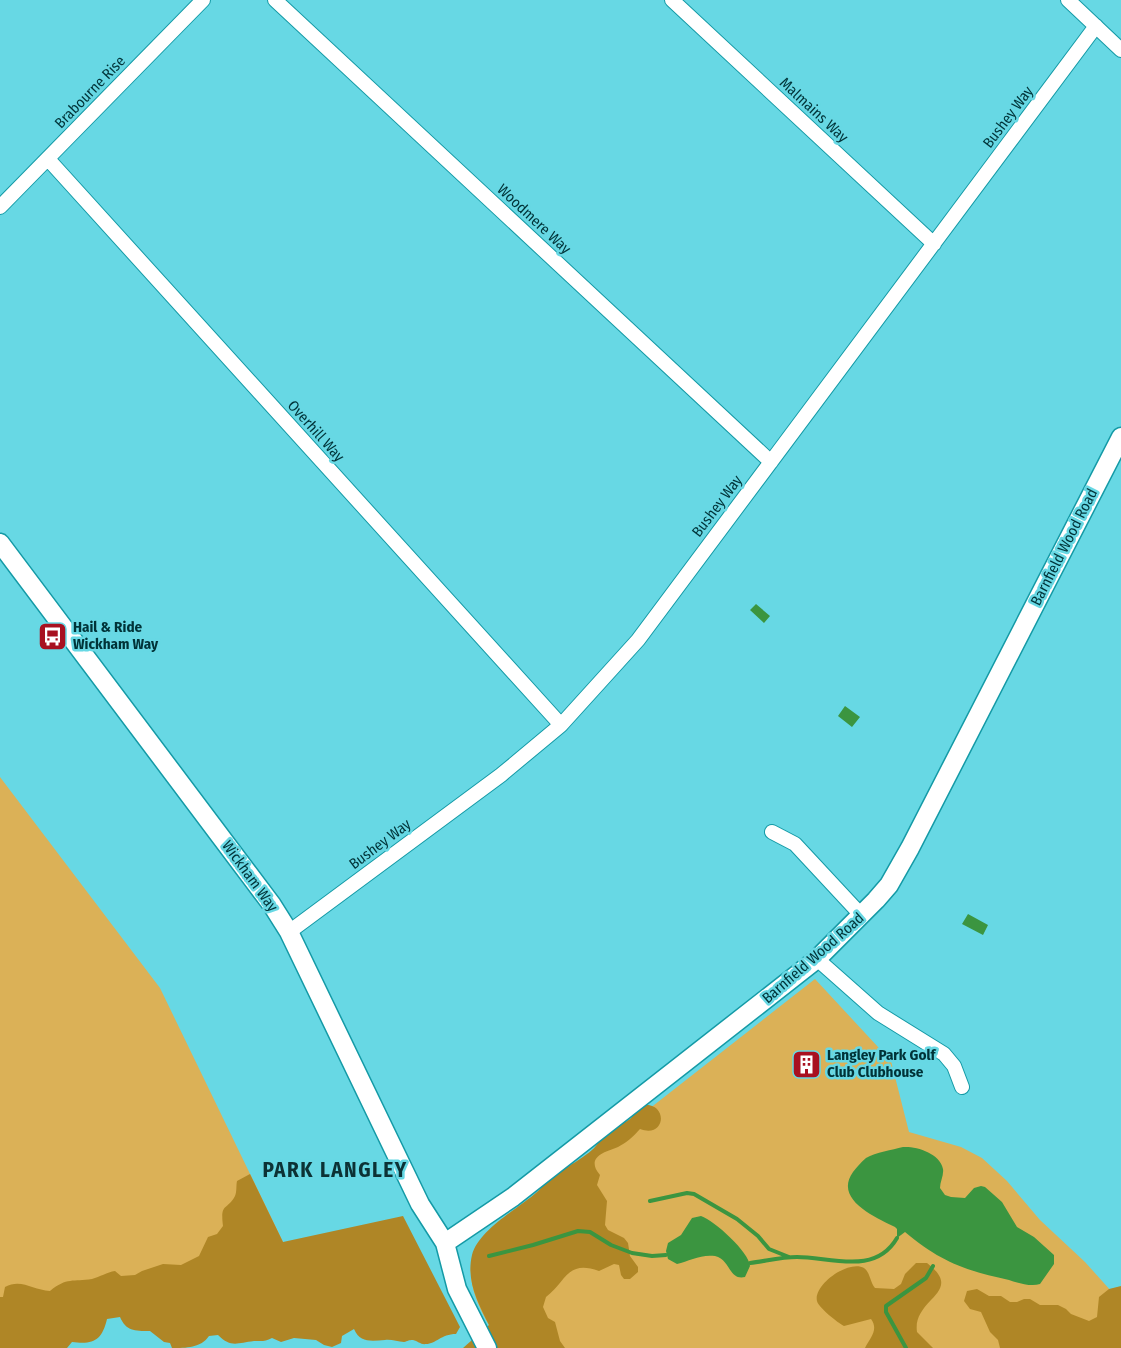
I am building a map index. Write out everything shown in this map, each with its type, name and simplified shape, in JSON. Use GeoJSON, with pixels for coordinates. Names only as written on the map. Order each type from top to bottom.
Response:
{"type":"FeatureCollection","features":[{"type":"Feature","properties":{"kind":"street","name":"Brabourne Rise"},"geometry":{"type":"LineString","coordinates":[[0,207],[203,0]]}},
{"type":"Feature","properties":{"kind":"street","name":"Woodmere Way"},"geometry":{"type":"LineString","coordinates":[[274,0],[771,462]]}},
{"type":"Feature","properties":{"kind":"street","name":"Malmains Way"},"geometry":{"type":"LineString","coordinates":[[672,0],[934,244]]}},
{"type":"Feature","properties":{"kind":"street"},"geometry":{"type":"LineString","coordinates":[[1068,0],[1121,50]]}},
{"type":"Feature","properties":{"kind":"street","name":"Bushey Way"},"geometry":{"type":"LineString","coordinates":[[289,932],[501,775],[561,725],[638,640],[1096,26]]}},
{"type":"Feature","properties":{"kind":"street","name":"Overhill Way"},"geometry":{"type":"LineString","coordinates":[[48,159],[561,725]]}},
{"type":"Feature","properties":{"kind":"street","name":"Barnfield Wood Road"},"geometry":{"type":"LineString","coordinates":[[445,1243],[513,1197],[817,958],[862,916],[889,885],[1121,437]]}},
{"type":"Feature","properties":{"kind":"street","name":"Wickham Way"},"geometry":{"type":"LineString","coordinates":[[0,543],[272,905],[289,932],[420,1204],[445,1243],[457,1289],[486,1348]]}},
{"type":"Feature","properties":{"kind":"street"},"geometry":{"type":"LineString","coordinates":[[772,832],[795,844],[862,916]]}},
{"type":"Feature","properties":{"kind":"street"},"geometry":{"type":"LineString","coordinates":[[817,958],[890,1022],[944,1054],[954,1066],[962,1087]]}},
{"type":"Feature","properties":{"kind":"shaded area"},"geometry":{"type":"Polygon","coordinates":[[[756,604],[770,616],[764,623],[750,610],[756,604]]]}},
{"type":"Feature","properties":{"kind":"shaded area"},"geometry":{"type":"Polygon","coordinates":[[[845,706],[860,717],[852,727],[838,716],[845,706]]]}},
{"type":"Feature","properties":{"kind":"shaded area"},"geometry":{"type":"Polygon","coordinates":[[[0,777],[160,988],[283,1242],[0,1317],[0,777]]]}},
{"type":"Feature","properties":{"kind":"shaded area"},"geometry":{"type":"Polygon","coordinates":[[[968,914],[988,925],[983,935],[962,924],[968,914]]]}},
{"type":"Feature","properties":{"kind":"shaded area"},"geometry":{"type":"Polygon","coordinates":[[[815,979],[891,1061],[909,1132],[961,1147],[982,1158],[1007,1181],[1040,1220],[1085,1262],[1121,1302],[1121,1348],[502,1348],[481,1310],[472,1283],[473,1256],[479,1242],[815,979]]]}},
{"type":"Feature","properties":{"kind":"shaded area"},"geometry":{"type":"Polygon","coordinates":[[[642,1105],[657,1109],[661,1120],[659,1125],[649,1131],[640,1129],[618,1147],[598,1156],[595,1164],[600,1175],[597,1185],[607,1201],[605,1225],[608,1230],[624,1238],[628,1243],[630,1256],[638,1267],[638,1272],[630,1279],[624,1279],[619,1265],[614,1264],[599,1271],[580,1268],[568,1274],[546,1297],[543,1307],[548,1318],[555,1322],[560,1341],[565,1348],[463,1348],[489,1325],[474,1292],[471,1274],[472,1255],[482,1237],[537,1192],[551,1177],[587,1154],[610,1130],[630,1119],[642,1105]]]}},
{"type":"Feature","properties":{"kind":"shaded area"},"geometry":{"type":"Polygon","coordinates":[[[903,1147],[921,1149],[941,1163],[943,1174],[940,1188],[945,1195],[965,1198],[974,1188],[981,1186],[1002,1202],[1017,1227],[1034,1237],[1054,1255],[1054,1264],[1040,1284],[1020,1283],[954,1264],[930,1251],[905,1232],[897,1238],[895,1227],[860,1207],[849,1191],[848,1182],[853,1172],[862,1161],[870,1156],[903,1147]]]}},
{"type":"Feature","properties":{"kind":"shaded area"},"geometry":{"type":"Polygon","coordinates":[[[250,1174],[283,1242],[403,1216],[460,1327],[456,1334],[424,1344],[413,1340],[404,1342],[366,1340],[359,1337],[354,1329],[342,1336],[341,1343],[332,1347],[316,1340],[294,1338],[281,1342],[272,1338],[265,1341],[234,1344],[218,1335],[209,1336],[202,1343],[193,1346],[172,1348],[170,1343],[164,1342],[150,1331],[128,1328],[120,1317],[107,1319],[103,1332],[91,1342],[72,1342],[67,1348],[0,1348],[0,1297],[3,1297],[5,1287],[22,1284],[50,1291],[66,1282],[92,1279],[115,1271],[121,1276],[135,1275],[163,1264],[181,1265],[199,1256],[208,1237],[217,1234],[223,1226],[223,1210],[236,1194],[237,1181],[250,1174]]]}},
{"type":"Feature","properties":{"kind":"shaded area"},"geometry":{"type":"Polygon","coordinates":[[[701,1216],[722,1230],[744,1253],[750,1266],[745,1277],[736,1276],[724,1261],[715,1256],[700,1257],[677,1264],[668,1259],[666,1251],[668,1243],[681,1235],[692,1218],[701,1216]]]}},
{"type":"Feature","properties":{"kind":"shaded area"},"geometry":{"type":"Polygon","coordinates":[[[916,1263],[927,1263],[938,1273],[941,1282],[940,1289],[922,1311],[918,1321],[917,1332],[933,1348],[865,1348],[874,1330],[871,1319],[844,1326],[818,1304],[817,1295],[821,1288],[826,1281],[841,1270],[858,1266],[864,1268],[875,1288],[894,1289],[901,1284],[905,1274],[916,1263]]]}},
{"type":"Feature","properties":{"kind":"shaded area"},"geometry":{"type":"Polygon","coordinates":[[[1121,1286],[1121,1348],[1000,1348],[998,1340],[990,1332],[981,1312],[970,1309],[964,1301],[967,1291],[977,1289],[989,1296],[1001,1296],[1010,1302],[1030,1299],[1040,1305],[1058,1305],[1071,1314],[1089,1321],[1097,1317],[1099,1297],[1109,1289],[1121,1286]]]}},
{"type":"Feature","properties":{"kind":"waterway"},"geometry":{"type":"LineString","coordinates":[[650,1201],[687,1193],[694,1194],[737,1219],[758,1236],[769,1249],[789,1257]]}},
{"type":"Feature","properties":{"kind":"waterway"},"geometry":{"type":"LineString","coordinates":[[489,1256],[578,1231],[590,1232],[611,1245],[632,1253],[652,1256],[666,1255]]}},
{"type":"Feature","properties":{"kind":"waterway"},"geometry":{"type":"LineString","coordinates":[[750,1263],[797,1257],[864,1261],[888,1250],[897,1238]]}},
{"type":"Feature","properties":{"kind":"waterway"},"geometry":{"type":"LineString","coordinates":[[906,1348],[886,1312],[886,1306],[926,1278],[933,1266]]}},
{"type":"Feature","properties":{"kind":"place","name":"Hail & Ride Wickham Way"},"geometry":{"type":"Point","coordinates":[52,636]}},
{"type":"Feature","properties":{"kind":"place","name":"Langley Park Golf Club Clubhouse"},"geometry":{"type":"Point","coordinates":[806,1064]}},
{"type":"Feature","properties":{"kind":"district","name":"PARK LANGLEY"},"geometry":{"type":"Point","coordinates":[335,1170]}}]}
